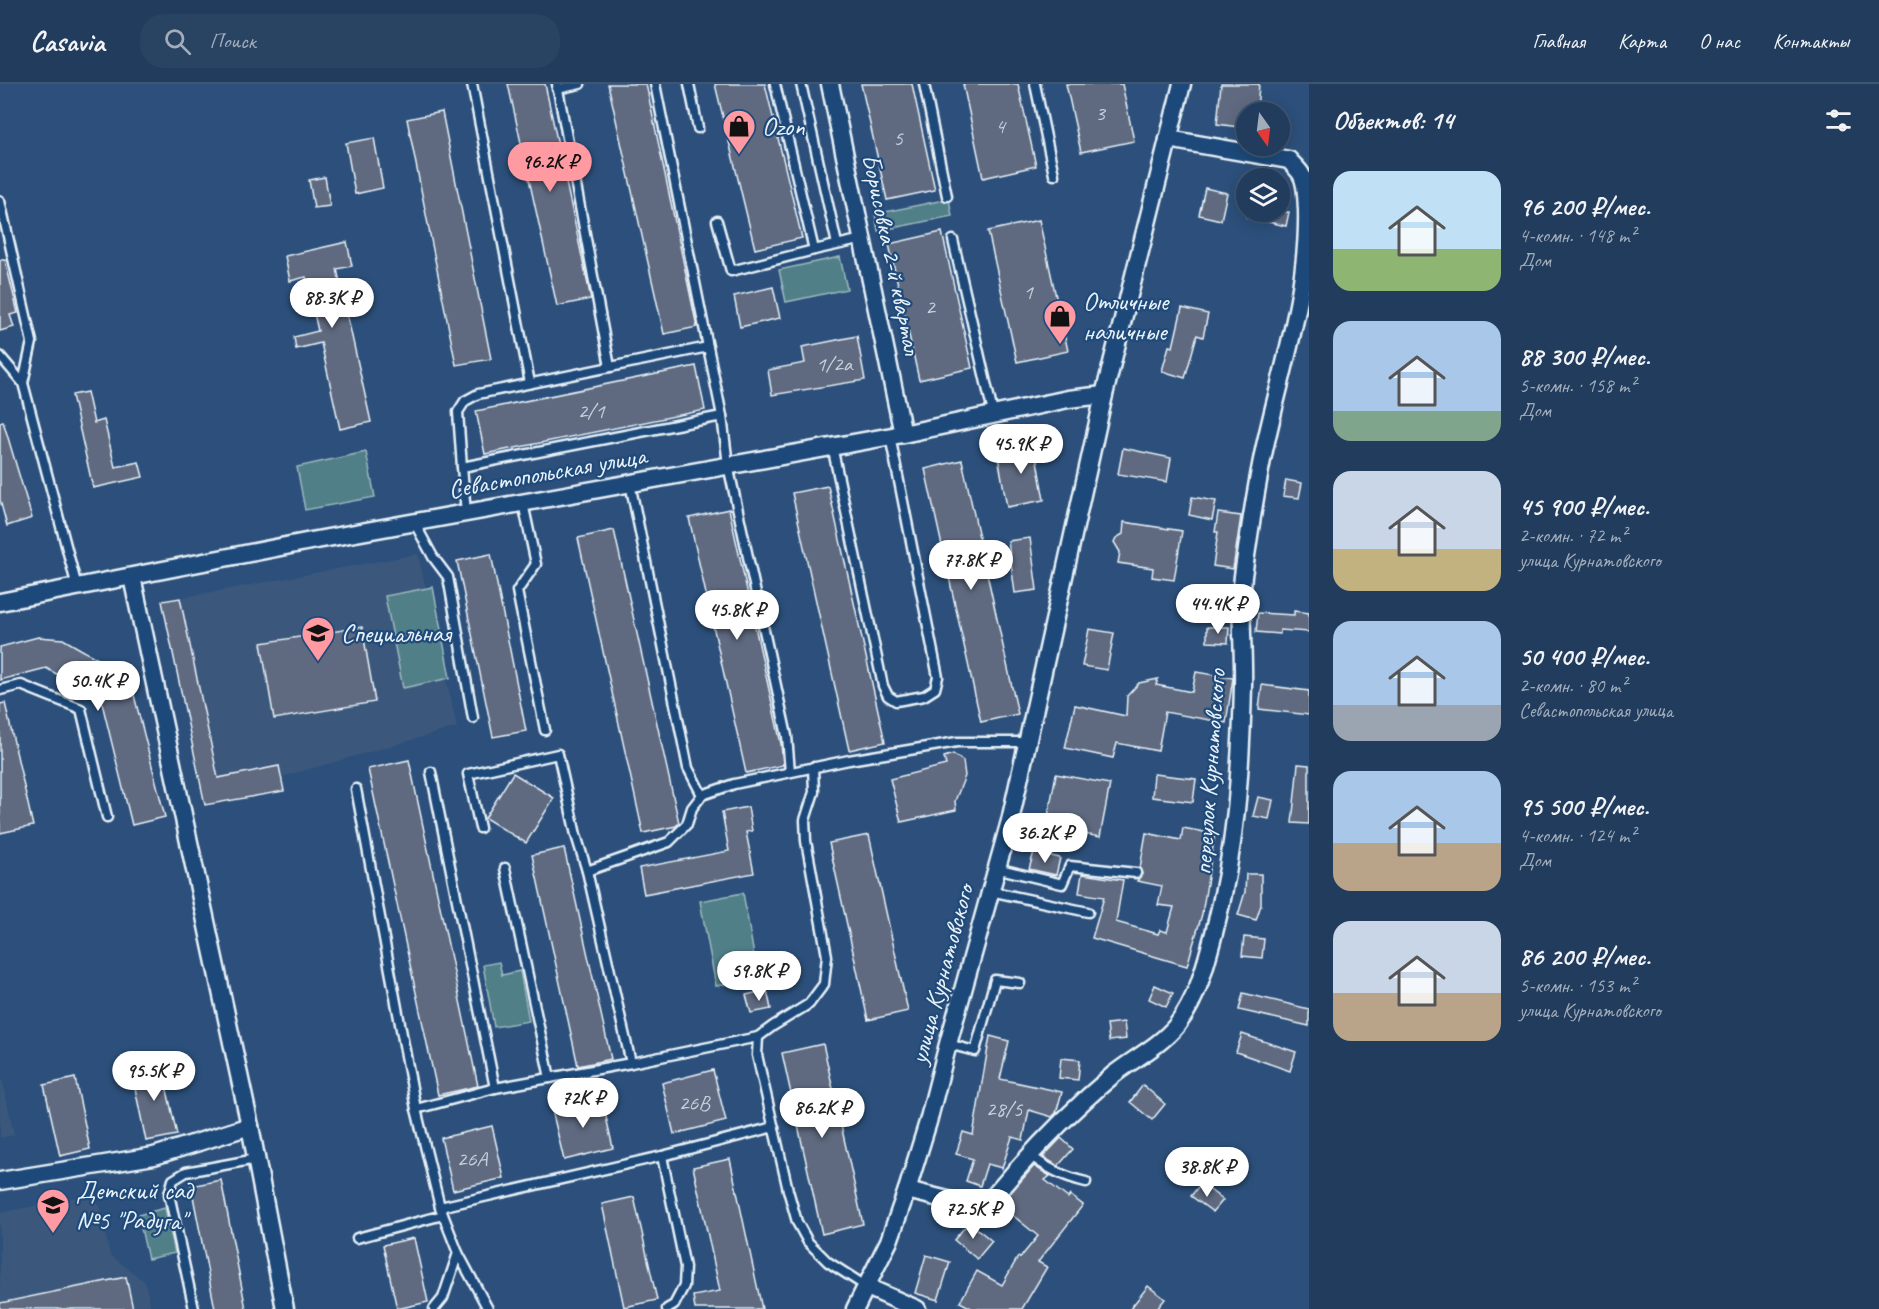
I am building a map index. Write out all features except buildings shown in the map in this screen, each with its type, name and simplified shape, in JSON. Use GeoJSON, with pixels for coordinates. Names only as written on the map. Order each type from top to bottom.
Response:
{"type":"FeatureCollection","features":[{"type":"Feature","properties":{"kind":"street","name":"Борисовка 2-й квартал"},"geometry":{"type":"LineString","coordinates":[[830,84],[863,239],[897,435]]}},
{"type":"Feature","properties":{"kind":"street","name":"улица Курнатовского"},"geometry":{"type":"LineString","coordinates":[[855,1309],[889,1241],[907,1190],[928,1122],[1010,821],[1104,395],[1182,84]]}},
{"type":"Feature","properties":{"kind":"street","name":"переулок Курнатовского"},"geometry":{"type":"LineString","coordinates":[[907,1190],[968,1205],[983,1204],[995,1196],[1057,1125],[1113,1075],[1176,1026],[1194,999],[1226,889],[1236,821],[1243,683],[1240,599],[1267,437],[1287,360],[1298,303],[1307,225],[1306,189],[1301,174],[1288,160],[1168,139]]}},
{"type":"Feature","properties":{"kind":"street","name":"Севастопольская улица"},"geometry":{"type":"LineString","coordinates":[[0,602],[414,522],[897,435],[993,413],[1068,399],[1104,395]]}},
{"type":"Feature","properties":{"kind":"street"},"geometry":{"type":"LineString","coordinates":[[132,577],[256,1159],[285,1309]]}},
{"type":"Feature","properties":{"kind":"street"},"geometry":{"type":"LineString","coordinates":[[0,1181],[154,1156],[249,1126]]}},
{"type":"Feature","properties":{"kind":"street"},"geometry":{"type":"LineString","coordinates":[[867,1287],[917,1309]]}},
{"type":"Feature","properties":{"kind":"lane"},"geometry":{"type":"LineString","coordinates":[[472,84],[530,383]]}},
{"type":"Feature","properties":{"kind":"lane"},"geometry":{"type":"LineString","coordinates":[[580,84],[557,86],[610,367]]}},
{"type":"Feature","properties":{"kind":"lane"},"geometry":{"type":"LineString","coordinates":[[655,84],[722,416],[728,465],[787,736],[790,772]]}},
{"type":"Feature","properties":{"kind":"lane"},"geometry":{"type":"LineString","coordinates":[[689,84],[698,128]]}},
{"type":"Feature","properties":{"kind":"lane"},"geometry":{"type":"LineString","coordinates":[[775,84],[814,250]]}},
{"type":"Feature","properties":{"kind":"lane"},"geometry":{"type":"LineString","coordinates":[[801,84],[837,244]]}},
{"type":"Feature","properties":{"kind":"lane"},"geometry":{"type":"LineString","coordinates":[[924,84],[947,196]]}},
{"type":"Feature","properties":{"kind":"lane"},"geometry":{"type":"LineString","coordinates":[[1035,84],[1054,175]]}},
{"type":"Feature","properties":{"kind":"lane"},"geometry":{"type":"LineString","coordinates":[[0,201],[32,342],[23,383]]}},
{"type":"Feature","properties":{"kind":"lane"},"geometry":{"type":"LineString","coordinates":[[717,221],[731,271],[863,239]]}},
{"type":"Feature","properties":{"kind":"lane"},"geometry":{"type":"LineString","coordinates":[[953,240],[993,413]]}},
{"type":"Feature","properties":{"kind":"lane"},"geometry":{"type":"LineString","coordinates":[[466,513],[458,412],[465,401],[478,394],[708,347]]}},
{"type":"Feature","properties":{"kind":"lane"},"geometry":{"type":"LineString","coordinates":[[0,356],[23,383],[77,587]]}},
{"type":"Feature","properties":{"kind":"lane"},"geometry":{"type":"LineString","coordinates":[[462,467],[722,416]]}},
{"type":"Feature","properties":{"kind":"lane"},"geometry":{"type":"LineString","coordinates":[[832,446],[883,686],[888,696],[896,701],[924,696],[935,689],[938,677],[897,435]]}},
{"type":"Feature","properties":{"kind":"lane"},"geometry":{"type":"LineString","coordinates":[[630,483],[688,768],[702,795]]}},
{"type":"Feature","properties":{"kind":"lane"},"geometry":{"type":"LineString","coordinates":[[523,502],[536,564],[517,591],[545,730]]}},
{"type":"Feature","properties":{"kind":"lane"},"geometry":{"type":"LineString","coordinates":[[414,522],[433,557],[448,577],[473,718]]}},
{"type":"Feature","properties":{"kind":"lane"},"geometry":{"type":"LineString","coordinates":[[0,690],[21,685],[81,710],[106,817]]}},
{"type":"Feature","properties":{"kind":"lane"},"geometry":{"type":"LineString","coordinates":[[587,871],[669,842],[687,824],[692,808],[702,795],[734,784],[813,767],[957,742],[1028,742]]}},
{"type":"Feature","properties":{"kind":"lane"},"geometry":{"type":"LineString","coordinates":[[480,828],[468,774],[558,754],[631,1063]]}},
{"type":"Feature","properties":{"kind":"lane"},"geometry":{"type":"LineString","coordinates":[[416,1109],[495,1088],[758,1037],[809,1004],[824,984],[827,956],[806,841],[805,820],[814,792],[813,767]]}},
{"type":"Feature","properties":{"kind":"lane"},"geometry":{"type":"LineString","coordinates":[[431,772],[495,1088]]}},
{"type":"Feature","properties":{"kind":"lane"},"geometry":{"type":"LineString","coordinates":[[356,789],[416,1109],[441,1211],[458,1253],[488,1309]]}},
{"type":"Feature","properties":{"kind":"lane"},"geometry":{"type":"LineString","coordinates":[[996,868],[1062,884],[1070,866],[1136,873]]}},
{"type":"Feature","properties":{"kind":"lane"},"geometry":{"type":"LineString","coordinates":[[505,868],[550,1078]]}},
{"type":"Feature","properties":{"kind":"lane"},"geometry":{"type":"LineString","coordinates":[[990,891],[1088,912]]}},
{"type":"Feature","properties":{"kind":"lane"},"geometry":{"type":"LineString","coordinates":[[948,1044],[975,1052],[994,981],[1020,983]]}},
{"type":"Feature","properties":{"kind":"lane"},"geometry":{"type":"LineString","coordinates":[[758,1037],[758,1055],[797,1222],[808,1242],[828,1262],[867,1287]]}},
{"type":"Feature","properties":{"kind":"lane"},"geometry":{"type":"LineString","coordinates":[[357,1238],[441,1211],[774,1127]]}},
{"type":"Feature","properties":{"kind":"lane"},"geometry":{"type":"LineString","coordinates":[[1029,1155],[1064,1177],[1086,1182]]}},
{"type":"Feature","properties":{"kind":"lane"},"geometry":{"type":"LineString","coordinates":[[662,1156],[685,1267],[684,1286],[674,1305],[667,1309]]}},
{"type":"Feature","properties":{"kind":"lane"},"geometry":{"type":"LineString","coordinates":[[194,1309],[169,1194],[173,1180],[186,1172],[256,1159]]}},
{"type":"Feature","properties":{"kind":"lane"},"geometry":{"type":"LineString","coordinates":[[436,1308],[450,1283],[458,1253]]}},
{"type":"Feature","properties":{"kind":"shaded area","name":"Специальная"},"geometry":{"type":"Polygon","coordinates":[[[418,554],[457,727],[222,794],[180,598],[418,554]]]}},
{"type":"Feature","properties":{"kind":"shaded area"},"geometry":{"type":"Polygon","coordinates":[[[0,1069],[14,1135],[0,1138],[0,1069]]]}},
{"type":"Feature","properties":{"kind":"shaded area","name":"Детский сад №5 \"Радуга\""},"geometry":{"type":"Polygon","coordinates":[[[96,1193],[110,1255],[145,1282],[151,1309],[0,1309],[0,1213],[96,1193]]]}},
{"type":"Feature","properties":{"kind":"green space"},"geometry":{"type":"Polygon","coordinates":[[[949,199],[952,216],[878,231],[875,214],[949,199]]]}},
{"type":"Feature","properties":{"kind":"green space"},"geometry":{"type":"Polygon","coordinates":[[[840,257],[847,289],[786,302],[779,270],[840,257]]]}},
{"type":"Feature","properties":{"kind":"green space"},"geometry":{"type":"Polygon","coordinates":[[[366,452],[375,497],[305,510],[297,467],[366,452]]]}},
{"type":"Feature","properties":{"kind":"green space"},"geometry":{"type":"Polygon","coordinates":[[[433,587],[450,678],[403,688],[385,596],[433,587]]]}},
{"type":"Feature","properties":{"kind":"green space"},"geometry":{"type":"Polygon","coordinates":[[[743,893],[758,978],[716,986],[700,901],[743,893]]]}},
{"type":"Feature","properties":{"kind":"green space"},"geometry":{"type":"Polygon","coordinates":[[[499,962],[502,975],[520,971],[529,1021],[494,1027],[483,965],[499,962]]]}},
{"type":"Feature","properties":{"kind":"green space"},"geometry":{"type":"Polygon","coordinates":[[[165,1208],[175,1253],[148,1259],[138,1215],[165,1208]]]}},
{"type":"Feature","properties":{"kind":"place","name":"Ozon"},"geometry":{"type":"Point","coordinates":[739,155]}},
{"type":"Feature","properties":{"kind":"place","name":"Отличные наличные"},"geometry":{"type":"Point","coordinates":[1060,345]}},
{"type":"Feature","properties":{"kind":"place","name":"Специальная"},"geometry":{"type":"Point","coordinates":[318,662]}},
{"type":"Feature","properties":{"kind":"place","name":"Детский сад №5 \"Радуга\""},"geometry":{"type":"Point","coordinates":[53,1234]}}]}
